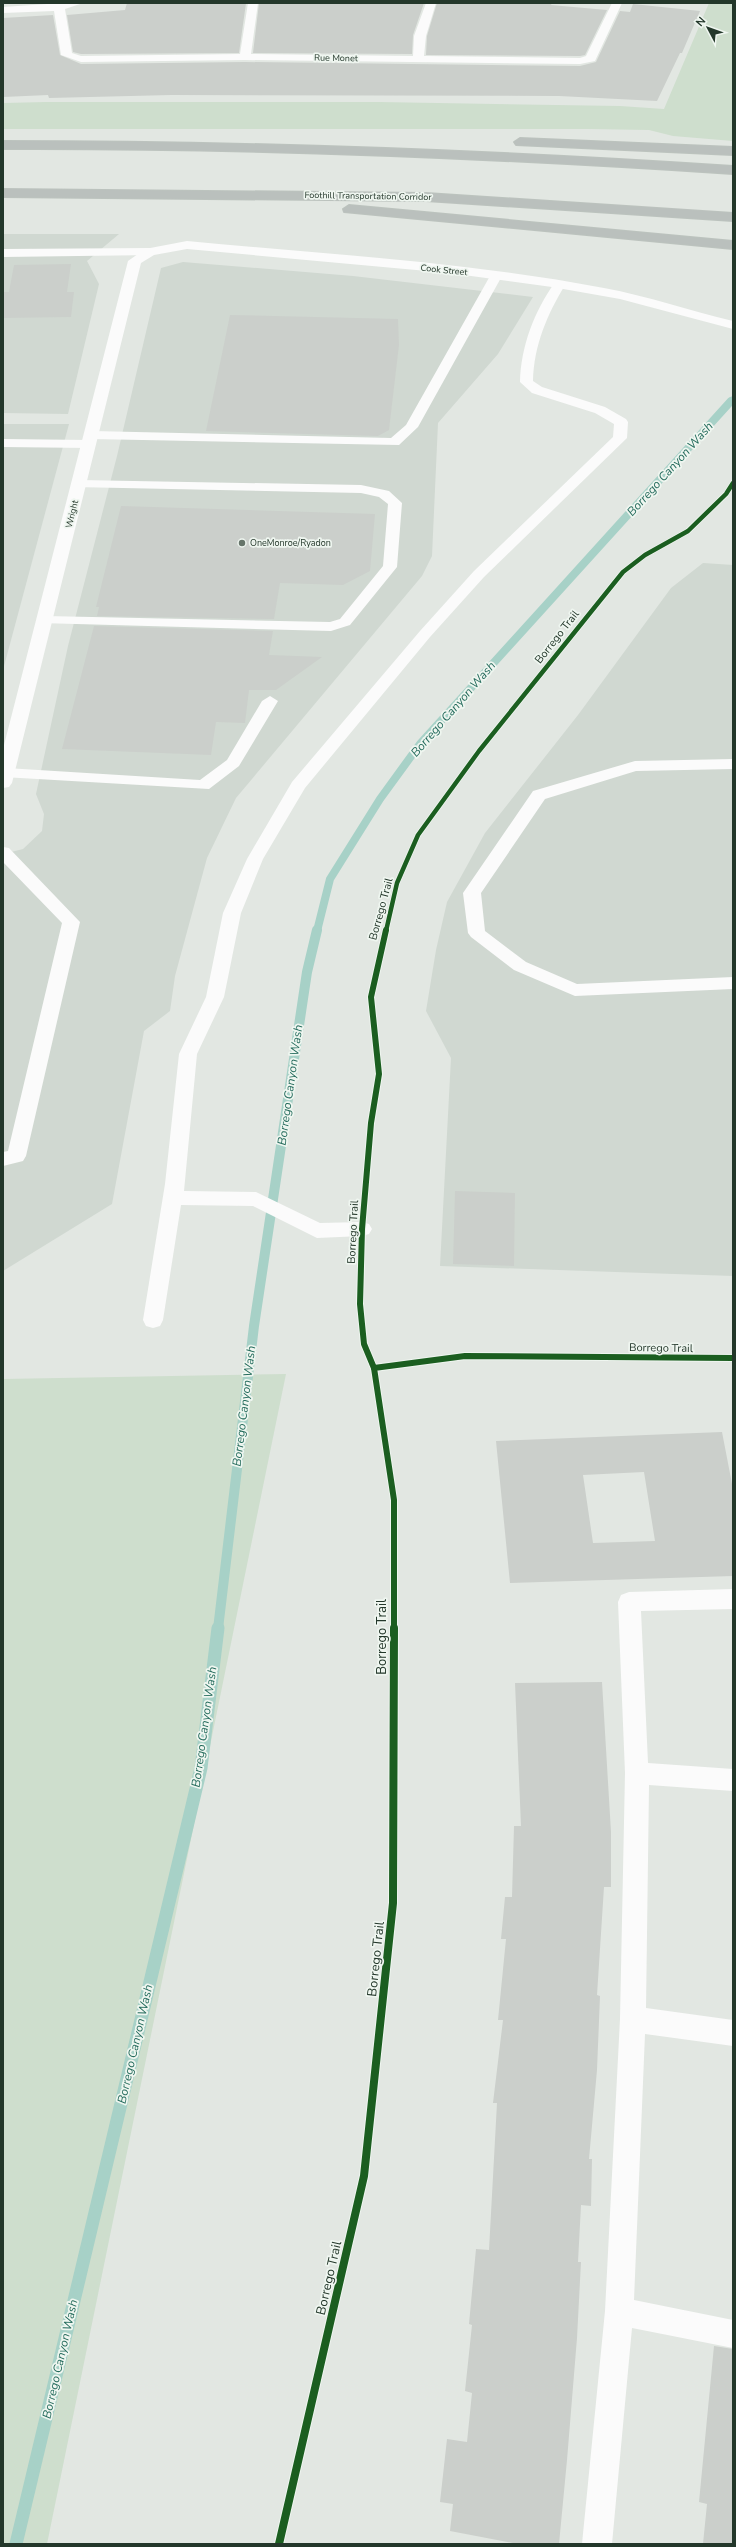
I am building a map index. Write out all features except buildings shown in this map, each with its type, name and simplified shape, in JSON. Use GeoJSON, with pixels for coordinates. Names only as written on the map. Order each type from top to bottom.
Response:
{"type":"FeatureCollection","features":[{"type":"Feature","properties":{"kind":"highway"},"geometry":{"type":"LineString","coordinates":[[3,137],[80,135],[359,137]]}},
{"type":"Feature","properties":{"kind":"highway"},"geometry":{"type":"LineString","coordinates":[[508,141],[733,151]]}},
{"type":"Feature","properties":{"kind":"highway"},"geometry":{"type":"LineString","coordinates":[[3,145],[199,145],[385,151],[581,160],[733,170]]}},
{"type":"Feature","properties":{"kind":"highway"},"geometry":{"type":"LineString","coordinates":[[129,193],[289,204],[733,245]]}},
{"type":"Feature","properties":{"kind":"highway","name":"Foothill Transportation Corridor"},"geometry":{"type":"LineString","coordinates":[[3,194],[129,193],[426,197],[733,218]]}},
{"type":"Feature","properties":{"kind":"street"},"geometry":{"type":"LineString","coordinates":[[3,10],[59,7],[78,3]]}},
{"type":"Feature","properties":{"kind":"street"},"geometry":{"type":"LineString","coordinates":[[245,57],[253,3]]}},
{"type":"Feature","properties":{"kind":"street"},"geometry":{"type":"LineString","coordinates":[[418,59],[420,36],[431,3]]}},
{"type":"Feature","properties":{"kind":"street","name":"Rue Monet"},"geometry":{"type":"LineString","coordinates":[[59,7],[68,55],[82,59],[245,57],[580,61],[591,59],[617,3]]}},
{"type":"Feature","properties":{"kind":"street","name":"Cook Street"},"geometry":{"type":"LineString","coordinates":[[150,252],[187,245],[496,276],[605,292],[697,318],[733,325]]}},
{"type":"Feature","properties":{"kind":"street","name":"Wright"},"geometry":{"type":"LineString","coordinates":[[5,778],[135,261],[150,252]]}},
{"type":"Feature","properties":{"kind":"lane"},"geometry":{"type":"LineString","coordinates":[[3,253],[150,252]]}},
{"type":"Feature","properties":{"kind":"lane"},"geometry":{"type":"LineString","coordinates":[[3,443],[91,439],[394,442],[411,427],[496,276]]}},
{"type":"Feature","properties":{"kind":"lane"},"geometry":{"type":"LineString","coordinates":[[153,1320],[173,1198],[188,1054],[215,997],[232,913],[255,859],[294,792],[425,634],[479,574],[620,438],[620,422],[600,410],[538,390],[526,382],[526,358],[544,309],[559,285]]}},
{"type":"Feature","properties":{"kind":"lane"},"geometry":{"type":"LineString","coordinates":[[45,620],[331,627],[345,622],[390,567],[395,503],[384,494],[361,489],[79,484]]}},
{"type":"Feature","properties":{"kind":"lane"},"geometry":{"type":"LineString","coordinates":[[5,778],[204,785],[233,763],[270,701]]}},
{"type":"Feature","properties":{"kind":"lane"},"geometry":{"type":"LineString","coordinates":[[733,764],[635,766],[538,795],[472,893],[477,933],[520,966],[575,990],[733,983]]}},
{"type":"Feature","properties":{"kind":"lane"},"geometry":{"type":"LineString","coordinates":[[3,852],[71,922],[16,1156],[3,1159]]}},
{"type":"Feature","properties":{"kind":"lane"},"geometry":{"type":"LineString","coordinates":[[173,1198],[256,1199],[318,1231],[362,1229]]}},
{"type":"Feature","properties":{"kind":"lane"},"geometry":{"type":"LineString","coordinates":[[597,2544],[619,2312],[633,2019],[637,1773],[629,1602],[733,1599]]}},
{"type":"Feature","properties":{"kind":"lane"},"geometry":{"type":"LineString","coordinates":[[637,1773],[733,1780]]}},
{"type":"Feature","properties":{"kind":"lane"},"geometry":{"type":"LineString","coordinates":[[633,2019],[733,2033]]}},
{"type":"Feature","properties":{"kind":"lane"},"geometry":{"type":"LineString","coordinates":[[619,2312],[733,2334]]}},
{"type":"Feature","properties":{"kind":"path"},"geometry":{"type":"LineString","coordinates":[[110,3],[120,3]]}},
{"type":"Feature","properties":{"kind":"shaded area"},"geometry":{"type":"Polygon","coordinates":[[[3,234],[119,234],[87,261],[99,284],[68,414],[3,413],[3,234]]]}},
{"type":"Feature","properties":{"kind":"shaded area"},"geometry":{"type":"Polygon","coordinates":[[[183,262],[353,276],[533,297],[498,354],[438,423],[432,556],[422,576],[236,798],[207,858],[175,976],[170,1011],[144,1031],[112,1204],[3,1271],[3,854],[23,849],[42,831],[44,814],[36,794],[68,646],[117,456],[161,268],[183,262]]]}},
{"type":"Feature","properties":{"kind":"shaded area"},"geometry":{"type":"Polygon","coordinates":[[[3,424],[69,424],[3,670],[3,424]]]}},
{"type":"Feature","properties":{"kind":"shaded area"},"geometry":{"type":"Polygon","coordinates":[[[703,563],[733,565],[733,1276],[440,1266],[451,1058],[426,1011],[436,950],[447,902],[485,833],[578,715],[671,588],[703,563]]]}},
{"type":"Feature","properties":{"kind":"green space"},"geometry":{"type":"Polygon","coordinates":[[[709,3],[733,3],[733,141],[673,136],[649,130],[3,129],[3,103],[379,102],[620,106],[664,109],[709,3]]]}},
{"type":"Feature","properties":{"kind":"green space"},"geometry":{"type":"Polygon","coordinates":[[[286,1374],[47,2544],[3,2544],[3,1379],[286,1374]]]}},
{"type":"Feature","properties":{"kind":"waterway","name":"Borrego Canyon Wash"},"geometry":{"type":"LineString","coordinates":[[317,931],[330,879],[380,799],[420,744],[731,401]]}},
{"type":"Feature","properties":{"kind":"waterway","name":"Borrego Canyon Wash"},"geometry":{"type":"LineString","coordinates":[[218,1629],[254,1326],[307,972],[317,930]]}},
{"type":"Feature","properties":{"kind":"waterway","name":"Borrego Canyon Wash"},"geometry":{"type":"LineString","coordinates":[[16,2544],[201,1768],[218,1628]]}},
{"type":"Feature","properties":{"kind":"cycle path","name":"Borrego Trail"},"geometry":{"type":"LineString","coordinates":[[374,1368],[364,1344],[360,1304],[362,1229],[371,1123],[379,1074],[371,997],[397,883],[418,835],[479,751],[623,572],[645,555],[688,531],[726,494],[733,483]]}},
{"type":"Feature","properties":{"kind":"cycle path","name":"Borrego Trail"},"geometry":{"type":"LineString","coordinates":[[279,2544],[364,2176],[393,1903],[394,1500],[374,1368],[406,1362],[465,1356],[733,1358]]}},
{"type":"Feature","properties":{"kind":"place","name":"OneMonroe/Ryadon"},"geometry":{"type":"Point","coordinates":[242,543]}}]}
